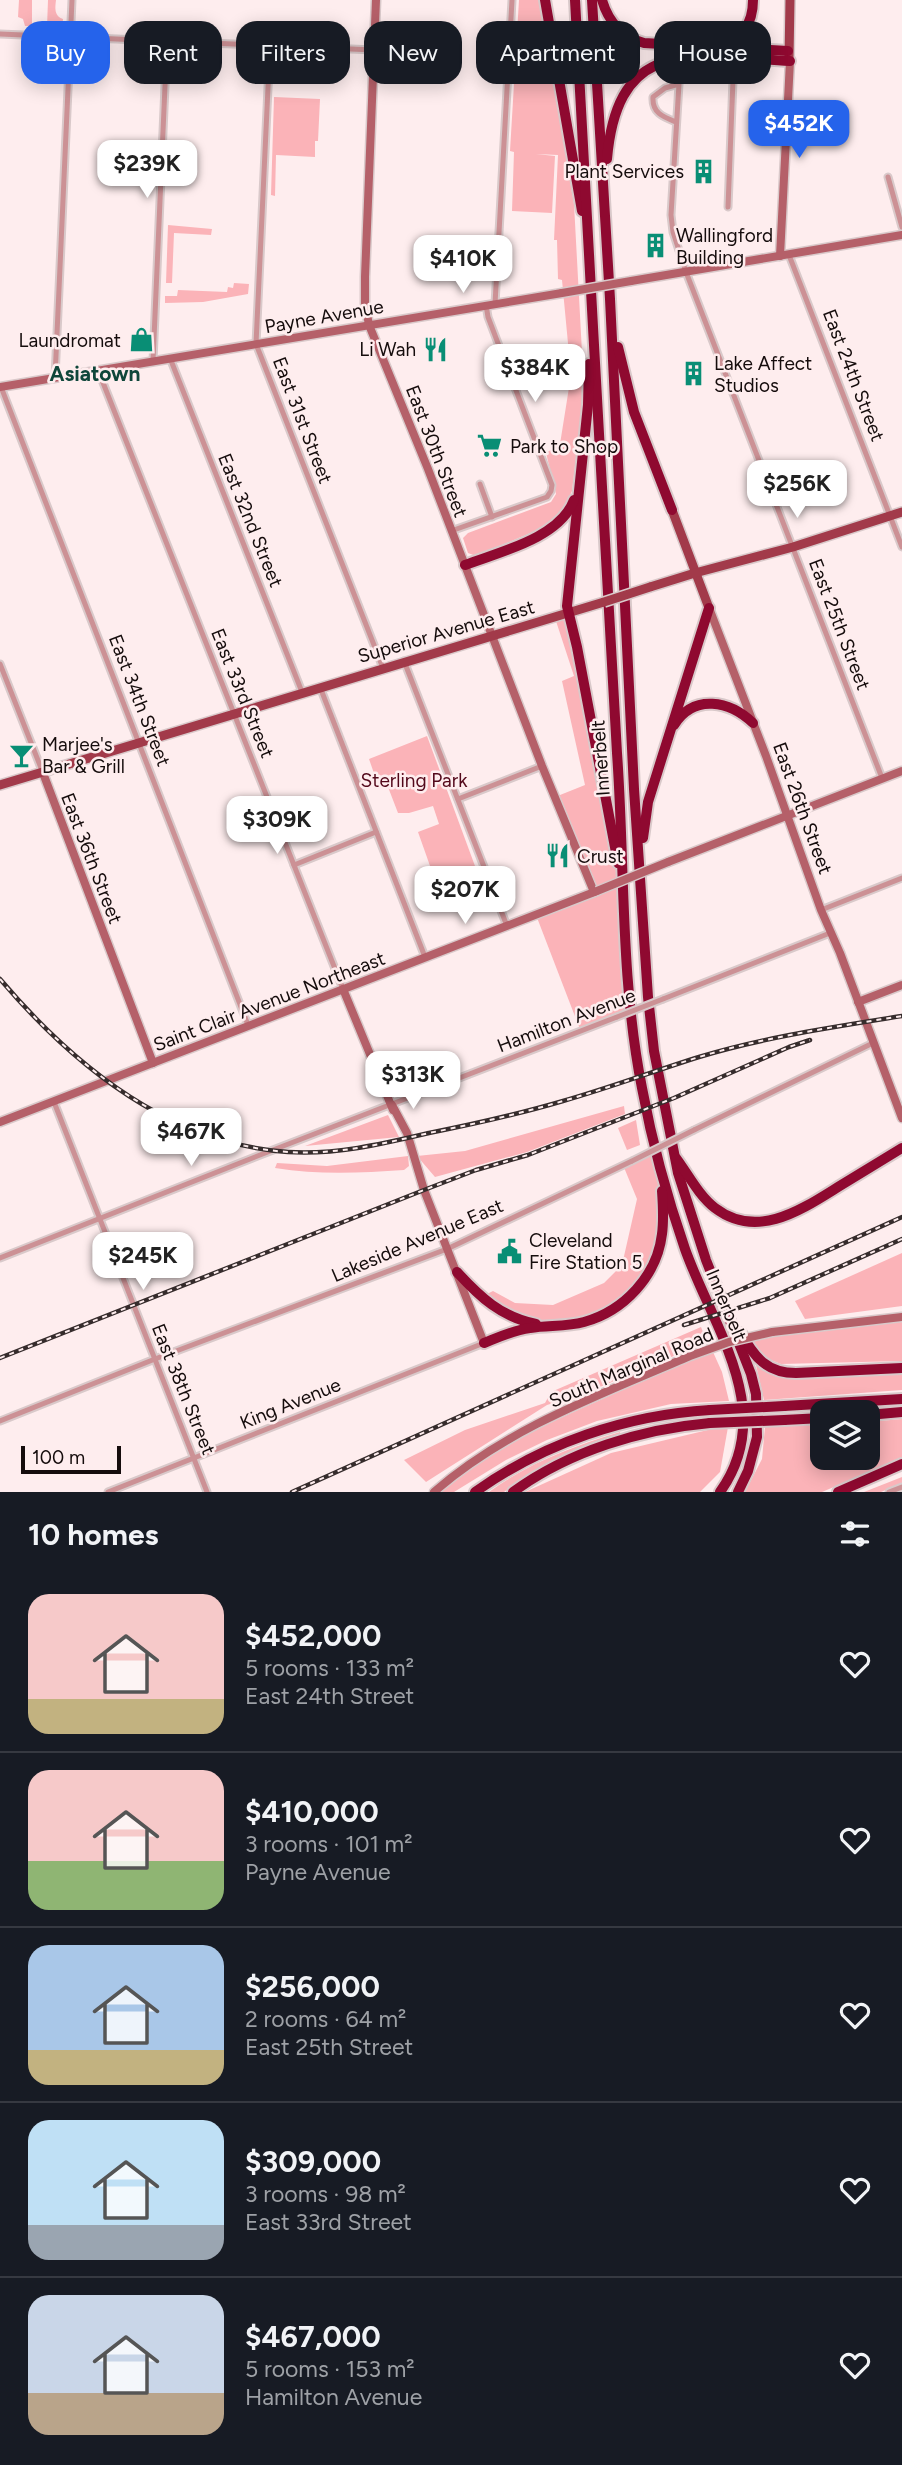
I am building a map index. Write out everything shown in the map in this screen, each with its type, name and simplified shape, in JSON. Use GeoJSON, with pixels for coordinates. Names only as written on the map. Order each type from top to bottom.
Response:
{"type":"FeatureCollection","features":[{"type":"Feature","properties":{"kind":"highway"},"geometry":{"type":"LineString","coordinates":[[545,0],[576,184],[589,242]]}},
{"type":"Feature","properties":{"kind":"highway","name":"Innerbelt"},"geometry":{"type":"LineString","coordinates":[[575,0],[624,902],[635,1051],[661,1171],[694,1274],[735,1368],[741,1392],[743,1439],[732,1474],[720,1492]]}},
{"type":"Feature","properties":{"kind":"highway","name":"Innerbelt"},"geometry":{"type":"LineString","coordinates":[[592,0],[634,789],[651,1031],[673,1155],[688,1208],[751,1374],[757,1404],[755,1448],[738,1492]]}},
{"type":"Feature","properties":{"kind":"highway"},"geometry":{"type":"LineString","coordinates":[[602,0],[616,27],[636,41],[654,45]]}},
{"type":"Feature","properties":{"kind":"highway"},"geometry":{"type":"LineString","coordinates":[[751,21],[753,0]]}},
{"type":"Feature","properties":{"kind":"highway"},"geometry":{"type":"LineString","coordinates":[[771,54],[789,56]]}},
{"type":"Feature","properties":{"kind":"highway"},"geometry":{"type":"LineString","coordinates":[[604,194],[613,117],[626,90],[640,74],[659,62],[689,57],[789,56]]}},
{"type":"Feature","properties":{"kind":"highway"},"geometry":{"type":"LineString","coordinates":[[592,298],[588,405],[567,591],[568,614],[577,647],[624,902]]}},
{"type":"Feature","properties":{"kind":"highway"},"geometry":{"type":"LineString","coordinates":[[610,299],[626,387],[646,448],[672,510]]}},
{"type":"Feature","properties":{"kind":"highway"},"geometry":{"type":"LineString","coordinates":[[465,565],[520,544],[553,527],[567,514],[578,491]]}},
{"type":"Feature","properties":{"kind":"highway"},"geometry":{"type":"LineString","coordinates":[[642,883],[646,810],[709,608]]}},
{"type":"Feature","properties":{"kind":"highway"},"geometry":{"type":"LineString","coordinates":[[669,733],[683,714],[707,703],[733,707],[753,723]]}},
{"type":"Feature","properties":{"kind":"highway"},"geometry":{"type":"LineString","coordinates":[[673,1155],[704,1198],[716,1209],[732,1217],[759,1222],[798,1212],[902,1148]]}},
{"type":"Feature","properties":{"kind":"highway"},"geometry":{"type":"LineString","coordinates":[[484,1343],[519,1330],[576,1324],[600,1316],[621,1304],[642,1282],[656,1258],[664,1219],[661,1171]]}},
{"type":"Feature","properties":{"kind":"highway"},"geometry":{"type":"LineString","coordinates":[[457,1272],[478,1295],[497,1309],[522,1321],[545,1326]]}},
{"type":"Feature","properties":{"kind":"highway"},"geometry":{"type":"LineString","coordinates":[[720,1296],[752,1352],[774,1370],[796,1373],[902,1368]]}},
{"type":"Feature","properties":{"kind":"highway"},"geometry":{"type":"LineString","coordinates":[[475,1492],[519,1464],[586,1434],[658,1416],[710,1410],[902,1399]]}},
{"type":"Feature","properties":{"kind":"highway"},"geometry":{"type":"LineString","coordinates":[[880,1414],[902,1412]]}},
{"type":"Feature","properties":{"kind":"highway"},"geometry":{"type":"LineString","coordinates":[[513,1492],[567,1461],[613,1443],[659,1430],[710,1423],[810,1419]]}},
{"type":"Feature","properties":{"kind":"highway"},"geometry":{"type":"LineString","coordinates":[[838,1492],[902,1465]]}},
{"type":"Feature","properties":{"kind":"main road","name":"East 24th Street"},"geometry":{"type":"LineString","coordinates":[[789,56],[790,0]]}},
{"type":"Feature","properties":{"kind":"main road","name":"East 26th Street"},"geometry":{"type":"LineString","coordinates":[[672,510],[709,608]]}},
{"type":"Feature","properties":{"kind":"main road","name":"Superior Avenue East"},"geometry":{"type":"LineString","coordinates":[[0,785],[902,512]]}},
{"type":"Feature","properties":{"kind":"street"},"geometry":{"type":"LineString","coordinates":[[71,21],[72,0]]}},
{"type":"Feature","properties":{"kind":"street","name":"East 30th Street"},"geometry":{"type":"LineString","coordinates":[[375,21],[376,0]]}},
{"type":"Feature","properties":{"kind":"street"},"geometry":{"type":"LineString","coordinates":[[451,531],[547,497],[552,485],[488,317],[512,0]]}},
{"type":"Feature","properties":{"kind":"street"},"geometry":{"type":"LineString","coordinates":[[0,34],[21,35]]}},
{"type":"Feature","properties":{"kind":"street","name":"East 24th Street"},"geometry":{"type":"LineString","coordinates":[[789,56],[784,255],[902,547]]}},
{"type":"Feature","properties":{"kind":"street"},"geometry":{"type":"LineString","coordinates":[[55,377],[69,84]]}},
{"type":"Feature","properties":{"kind":"street"},"geometry":{"type":"LineString","coordinates":[[153,361],[165,84]]}},
{"type":"Feature","properties":{"kind":"street","name":"East 31st Street"},"geometry":{"type":"LineString","coordinates":[[268,84],[256,344],[383,668]]}},
{"type":"Feature","properties":{"kind":"street","name":"East 30th Street"},"geometry":{"type":"LineString","coordinates":[[373,84],[365,277],[365,303],[369,325],[542,766],[595,892]]}},
{"type":"Feature","properties":{"kind":"street","name":"East 25th Street"},"geometry":{"type":"LineString","coordinates":[[676,122],[657,113],[653,97],[658,92],[678,84],[678,87],[671,215],[673,232],[686,272],[882,778]]}},
{"type":"Feature","properties":{"kind":"street"},"geometry":{"type":"LineString","coordinates":[[728,207],[733,84]]}},
{"type":"Feature","properties":{"kind":"street"},"geometry":{"type":"LineString","coordinates":[[888,177],[902,227]]}},
{"type":"Feature","properties":{"kind":"street","name":"Payne Avenue"},"geometry":{"type":"LineString","coordinates":[[1,387],[902,235]]}},
{"type":"Feature","properties":{"kind":"street","name":"East 32nd Street"},"geometry":{"type":"LineString","coordinates":[[170,358],[302,692]]}},
{"type":"Feature","properties":{"kind":"street","name":"East 33rd Street"},"geometry":{"type":"LineString","coordinates":[[97,370],[343,989],[392,1105],[407,1133],[414,1161],[484,1343]]}},
{"type":"Feature","properties":{"kind":"street","name":"East 34th Street"},"geometry":{"type":"LineString","coordinates":[[1,387],[248,1024]]}},
{"type":"Feature","properties":{"kind":"street"},"geometry":{"type":"LineString","coordinates":[[480,484],[492,517]]}},
{"type":"Feature","properties":{"kind":"street","name":"East 26th Street"},"geometry":{"type":"LineString","coordinates":[[709,608],[821,910],[840,953],[902,1118]]}},
{"type":"Feature","properties":{"kind":"street"},"geometry":{"type":"LineString","coordinates":[[404,661],[507,926]]}},
{"type":"Feature","properties":{"kind":"street","name":"East 36th Street"},"geometry":{"type":"LineString","coordinates":[[0,664],[153,1063]]}},
{"type":"Feature","properties":{"kind":"street"},"geometry":{"type":"LineString","coordinates":[[320,687],[425,957]]}},
{"type":"Feature","properties":{"kind":"street"},"geometry":{"type":"LineString","coordinates":[[458,799],[542,766]]}},
{"type":"Feature","properties":{"kind":"street","name":"Saint Clair Avenue Northeast"},"geometry":{"type":"LineString","coordinates":[[0,1122],[902,771]]}},
{"type":"Feature","properties":{"kind":"street"},"geometry":{"type":"LineString","coordinates":[[294,865],[376,832]]}},
{"type":"Feature","properties":{"kind":"street"},"geometry":{"type":"LineString","coordinates":[[821,910],[902,878]]}},
{"type":"Feature","properties":{"kind":"street","name":"Hamilton Avenue"},"geometry":{"type":"LineString","coordinates":[[0,1258],[830,933]]}},
{"type":"Feature","properties":{"kind":"street"},"geometry":{"type":"LineString","coordinates":[[858,1002],[902,985]]}},
{"type":"Feature","properties":{"kind":"street","name":"Lakeside Avenue East"},"geometry":{"type":"LineString","coordinates":[[0,1421],[155,1359],[447,1249],[873,1043]]}},
{"type":"Feature","properties":{"kind":"street","name":"East 38th Street"},"geometry":{"type":"LineString","coordinates":[[54,1102],[207,1492]]}},
{"type":"Feature","properties":{"kind":"street","name":"South Marginal Road"},"geometry":{"type":"LineString","coordinates":[[434,1492],[483,1455],[520,1433],[690,1356],[729,1342],[772,1332],[902,1317]]}},
{"type":"Feature","properties":{"kind":"street","name":"King Avenue"},"geometry":{"type":"LineString","coordinates":[[108,1492],[484,1343]]}},
{"type":"Feature","properties":{"kind":"street"},"geometry":{"type":"LineString","coordinates":[[889,1492],[902,1487]]}},
{"type":"Feature","properties":{"kind":"green space"},"geometry":{"type":"Polygon","coordinates":[[[19,0],[32,0],[32,21],[24,21],[18,17],[19,0]]]}},
{"type":"Feature","properties":{"kind":"green space"},"geometry":{"type":"Polygon","coordinates":[[[48,0],[56,0],[55,9],[63,21],[47,21],[48,0]]]}},
{"type":"Feature","properties":{"kind":"green space"},"geometry":{"type":"Polygon","coordinates":[[[519,0],[541,0],[544,21],[518,21],[519,0]]]}},
{"type":"Feature","properties":{"kind":"green space"},"geometry":{"type":"Polygon","coordinates":[[[514,84],[555,84],[574,204],[583,371],[582,406],[572,491],[563,510],[542,528],[476,556],[468,553],[463,538],[468,533],[551,502],[556,494],[546,453],[560,444],[571,375],[562,280],[558,279],[557,240],[554,240],[558,155],[536,154],[555,156],[552,213],[512,211],[514,152],[510,151],[514,84]]]}},
{"type":"Feature","properties":{"kind":"green space"},"geometry":{"type":"Polygon","coordinates":[[[274,97],[320,99],[315,157],[276,155],[275,196],[271,195],[274,97]]]}},
{"type":"Feature","properties":{"kind":"green space"},"geometry":{"type":"Polygon","coordinates":[[[168,225],[212,229],[211,235],[174,233],[172,283],[166,283],[168,225]]]}},
{"type":"Feature","properties":{"kind":"green space"},"geometry":{"type":"Polygon","coordinates":[[[234,283],[249,284],[248,294],[203,302],[165,303],[165,296],[177,296],[178,290],[227,292],[228,287],[233,288],[234,283]]]}},
{"type":"Feature","properties":{"kind":"green space"},"geometry":{"type":"Polygon","coordinates":[[[568,614],[615,847],[631,1012],[581,1032],[536,915],[593,892],[555,797],[585,785],[562,681],[574,676],[555,618],[568,614]]]}},
{"type":"Feature","properties":{"kind":"green space","name":"Sterling Park"},"geometry":{"type":"Polygon","coordinates":[[[427,736],[475,866],[435,880],[418,832],[439,824],[433,806],[409,813],[398,813],[388,787],[377,782],[369,759],[427,736]]]}},
{"type":"Feature","properties":{"kind":"green space"},"geometry":{"type":"Polygon","coordinates":[[[624,1106],[625,1114],[527,1152],[435,1177],[417,1156],[465,1151],[624,1106]]]}},
{"type":"Feature","properties":{"kind":"green space"},"geometry":{"type":"Polygon","coordinates":[[[388,1115],[399,1137],[305,1146],[388,1115]]]}},
{"type":"Feature","properties":{"kind":"green space"},"geometry":{"type":"Polygon","coordinates":[[[636,1120],[640,1145],[627,1150],[618,1128],[636,1120]]]}},
{"type":"Feature","properties":{"kind":"green space"},"geometry":{"type":"Polygon","coordinates":[[[654,1150],[661,1171],[664,1219],[650,1270],[608,1313],[545,1326],[481,1297],[493,1291],[515,1303],[553,1305],[604,1283],[622,1265],[637,1199],[623,1165],[654,1150]]]}},
{"type":"Feature","properties":{"kind":"green space"},"geometry":{"type":"Polygon","coordinates":[[[408,1156],[409,1166],[404,1170],[339,1173],[275,1168],[277,1163],[327,1166],[408,1156]]]}},
{"type":"Feature","properties":{"kind":"green space"},"geometry":{"type":"Polygon","coordinates":[[[902,1253],[902,1306],[805,1319],[795,1301],[902,1253]]]}},
{"type":"Feature","properties":{"kind":"green space"},"geometry":{"type":"Polygon","coordinates":[[[902,1321],[902,1361],[781,1364],[764,1356],[753,1341],[806,1330],[902,1321]]]}},
{"type":"Feature","properties":{"kind":"green space"},"geometry":{"type":"Polygon","coordinates":[[[701,1327],[707,1342],[595,1389],[588,1385],[567,1389],[560,1401],[547,1405],[426,1482],[404,1460],[465,1430],[545,1403],[551,1392],[701,1327]]]}},
{"type":"Feature","properties":{"kind":"green space"},"geometry":{"type":"Polygon","coordinates":[[[713,1352],[722,1372],[729,1401],[671,1404],[597,1421],[547,1440],[506,1460],[454,1492],[439,1492],[476,1464],[535,1430],[655,1375],[713,1352]]]}},
{"type":"Feature","properties":{"kind":"green space"},"geometry":{"type":"Polygon","coordinates":[[[756,1365],[775,1376],[787,1378],[902,1373],[902,1390],[764,1400],[756,1365]]]}},
{"type":"Feature","properties":{"kind":"green space"},"geometry":{"type":"Polygon","coordinates":[[[902,1419],[902,1458],[880,1467],[880,1421],[902,1419]]]}},
{"type":"Feature","properties":{"kind":"green space"},"geometry":{"type":"Polygon","coordinates":[[[810,1425],[810,1470],[874,1470],[822,1492],[745,1492],[762,1459],[765,1427],[810,1425]]]}},
{"type":"Feature","properties":{"kind":"green space"},"geometry":{"type":"Polygon","coordinates":[[[728,1427],[720,1472],[700,1492],[525,1492],[611,1453],[728,1427]]]}},
{"type":"Feature","properties":{"kind":"green space"},"geometry":{"type":"Polygon","coordinates":[[[620,1432],[621,1435],[552,1461],[504,1492],[489,1492],[519,1472],[552,1456],[620,1432]]]}},
{"type":"Feature","properties":{"kind":"green space"},"geometry":{"type":"Polygon","coordinates":[[[902,1477],[902,1483],[881,1492],[864,1492],[902,1477]]]}},
{"type":"Feature","properties":{"kind":"railway"},"geometry":{"type":"LineString","coordinates":[[0,979],[59,1041],[127,1095],[203,1134],[245,1146],[288,1152],[359,1148],[480,1122],[580,1096],[724,1050],[800,1033],[902,1016]]}},
{"type":"Feature","properties":{"kind":"railway"},"geometry":{"type":"LineString","coordinates":[[0,1358],[424,1190],[476,1170],[528,1155],[674,1098],[810,1040]]}},
{"type":"Feature","properties":{"kind":"railway"},"geometry":{"type":"LineString","coordinates":[[292,1492],[902,1217]]}},
{"type":"Feature","properties":{"kind":"railway"},"geometry":{"type":"LineString","coordinates":[[684,1325],[770,1298],[902,1239]]}},
{"type":"Feature","properties":{"kind":"place","name":"Plant Services"},"geometry":{"type":"Point","coordinates":[704,171]}},
{"type":"Feature","properties":{"kind":"place","name":"Wallingford Building"},"geometry":{"type":"Point","coordinates":[656,246]}},
{"type":"Feature","properties":{"kind":"place","name":"Laundromat"},"geometry":{"type":"Point","coordinates":[141,340]}},
{"type":"Feature","properties":{"kind":"place","name":"Li Wah"},"geometry":{"type":"Point","coordinates":[436,349]}},
{"type":"Feature","properties":{"kind":"place","name":"Lake Affect Studios"},"geometry":{"type":"Point","coordinates":[694,374]}},
{"type":"Feature","properties":{"kind":"place","name":"Park to Shop"},"geometry":{"type":"Point","coordinates":[490,446]}},
{"type":"Feature","properties":{"kind":"place","name":"Marjee's Bar & Grill"},"geometry":{"type":"Point","coordinates":[22,755]}},
{"type":"Feature","properties":{"kind":"place","name":"Crust"},"geometry":{"type":"Point","coordinates":[557,856]}},
{"type":"Feature","properties":{"kind":"place","name":"Cleveland Fire Station 5"},"geometry":{"type":"Point","coordinates":[509,1251]}},
{"type":"Feature","properties":{"kind":"district","name":"Asiatown"},"geometry":{"type":"Point","coordinates":[95,374]}}]}
